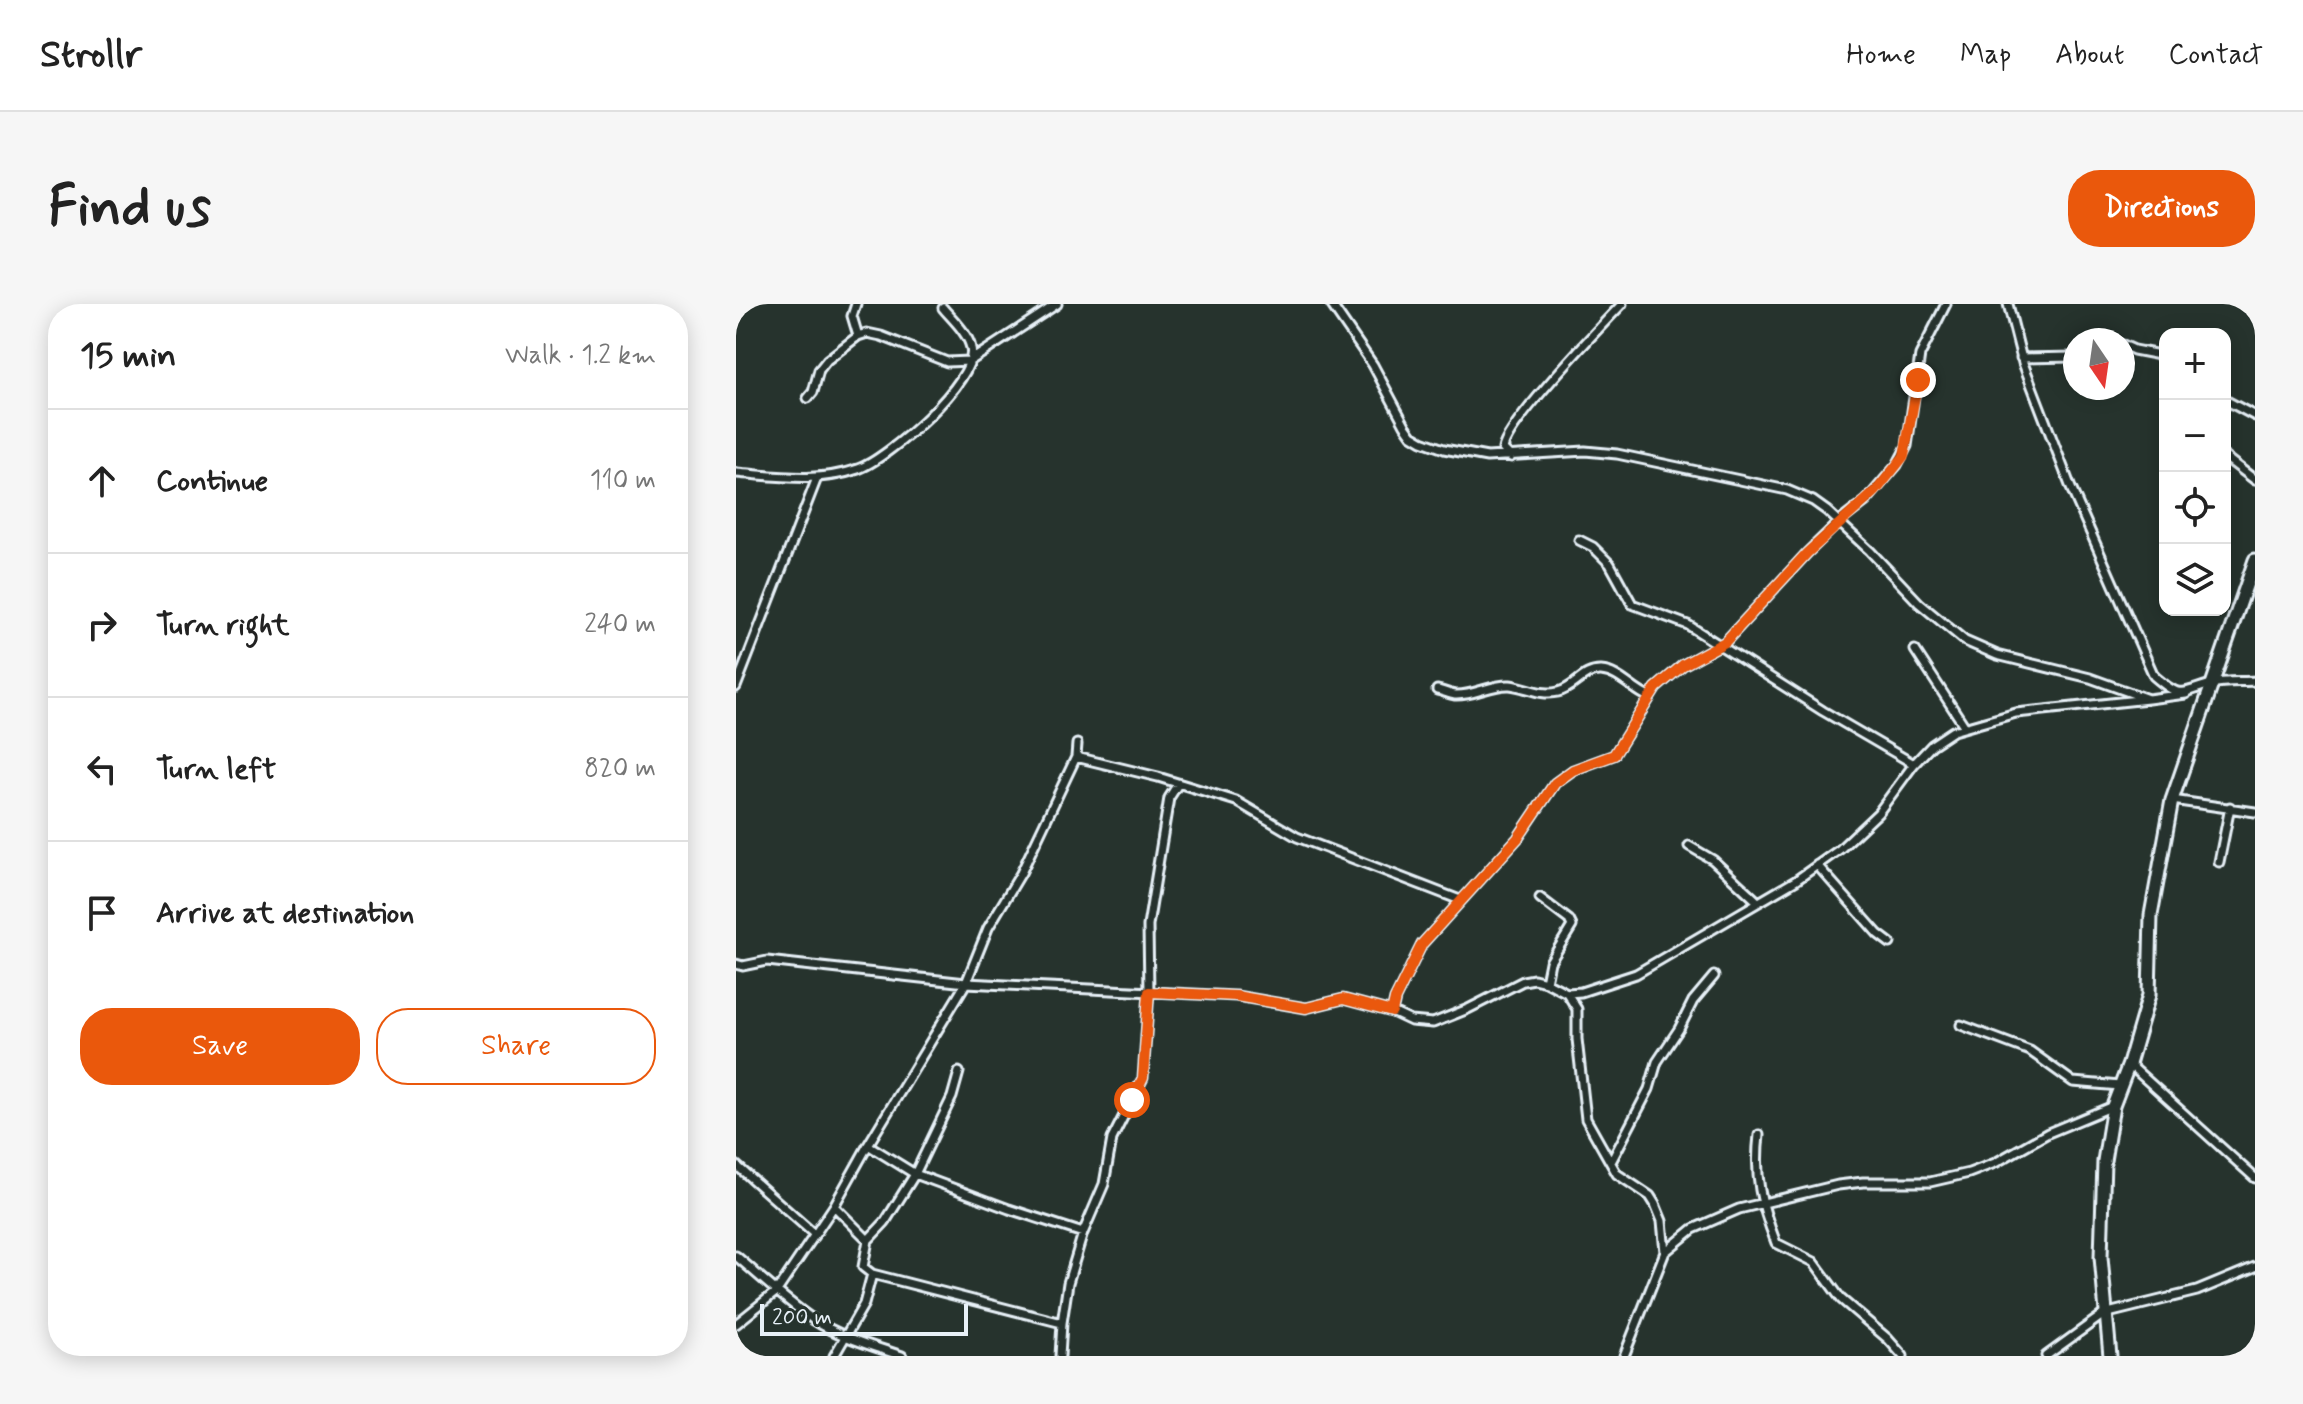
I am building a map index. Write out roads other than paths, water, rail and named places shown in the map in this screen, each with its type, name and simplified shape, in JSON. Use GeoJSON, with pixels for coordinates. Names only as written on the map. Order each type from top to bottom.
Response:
{"type":"FeatureCollection","features":[{"type":"Feature","properties":{"kind":"main road"},"geometry":{"type":"LineString","coordinates":[[2110,1356],[2101,1257],[2104,1161],[2113,1106],[2149,995],[2151,915],[2172,800],[2255,560]]}},
{"type":"Feature","properties":{"kind":"street"},"geometry":{"type":"LineString","coordinates":[[856,304],[852,316],[858,336]]}},
{"type":"Feature","properties":{"kind":"street"},"geometry":{"type":"LineString","coordinates":[[736,473],[817,478],[858,469],[878,460],[938,410],[970,361],[1057,304]]}},
{"type":"Feature","properties":{"kind":"street"},"geometry":{"type":"LineString","coordinates":[[1331,304],[1373,365],[1412,435],[1444,449],[1469,455],[1511,457],[1585,451],[1617,454],[1787,490],[1813,501],[1839,522],[1919,603],[1965,641],[1997,655],[2090,678],[2148,699]]}},
{"type":"Feature","properties":{"kind":"street"},"geometry":{"type":"LineString","coordinates":[[1392,1012],[1395,999],[1422,944],[1518,838],[1562,776],[1614,755],[1649,697],[1683,665],[1720,645],[1839,522],[1866,501],[1904,456],[1920,355],[1946,304]]}},
{"type":"Feature","properties":{"kind":"street"},"geometry":{"type":"LineString","coordinates":[[2008,304],[2021,358],[2071,488],[2097,542],[2142,653],[2154,676],[2168,688],[2186,694]]}},
{"type":"Feature","properties":{"kind":"street"},"geometry":{"type":"LineString","coordinates":[[1511,457],[1503,449],[1504,441],[1531,405],[1620,305]]}},
{"type":"Feature","properties":{"kind":"street"},"geometry":{"type":"LineString","coordinates":[[943,308],[972,349],[970,361]]}},
{"type":"Feature","properties":{"kind":"street"},"geometry":{"type":"LineString","coordinates":[[808,398],[813,392],[819,370],[827,360],[858,336],[867,333],[947,362],[970,361]]}},
{"type":"Feature","properties":{"kind":"street"},"geometry":{"type":"LineString","coordinates":[[2135,350],[2159,355]]}},
{"type":"Feature","properties":{"kind":"street"},"geometry":{"type":"LineString","coordinates":[[2021,358],[2063,357]]}},
{"type":"Feature","properties":{"kind":"street"},"geometry":{"type":"LineString","coordinates":[[2231,403],[2255,416]]}},
{"type":"Feature","properties":{"kind":"street"},"geometry":{"type":"LineString","coordinates":[[2231,462],[2255,480]]}},
{"type":"Feature","properties":{"kind":"street"},"geometry":{"type":"LineString","coordinates":[[736,687],[817,478]]}},
{"type":"Feature","properties":{"kind":"street"},"geometry":{"type":"LineString","coordinates":[[1579,540],[1593,547],[1610,564],[1632,604],[1688,625],[1872,742],[1914,764]]}},
{"type":"Feature","properties":{"kind":"street"},"geometry":{"type":"LineString","coordinates":[[1915,650],[1965,727]]}},
{"type":"Feature","properties":{"kind":"street"},"geometry":{"type":"LineString","coordinates":[[1437,690],[1455,695],[1511,685],[1550,693],[1570,688],[1586,674],[1598,671],[1612,673],[1635,691],[1649,697]]}},
{"type":"Feature","properties":{"kind":"street"},"geometry":{"type":"LineString","coordinates":[[1567,993],[1581,992],[1636,974],[1817,865],[1840,849],[1878,813],[1914,764],[1932,745],[1953,731],[2016,713],[2186,694],[2212,684],[2255,681]]}},
{"type":"Feature","properties":{"kind":"street"},"geometry":{"type":"LineString","coordinates":[[736,1324],[777,1291],[834,1206],[966,983],[988,928],[1021,873],[1076,757],[1077,744]]}},
{"type":"Feature","properties":{"kind":"street"},"geometry":{"type":"LineString","coordinates":[[1076,757],[1236,801],[1297,837],[1460,900]]}},
{"type":"Feature","properties":{"kind":"street"},"geometry":{"type":"LineString","coordinates":[[1060,1356],[1068,1283],[1083,1233],[1104,1184],[1112,1139],[1143,1078],[1149,992],[1148,926],[1169,798],[1178,784]]}},
{"type":"Feature","properties":{"kind":"street"},"geometry":{"type":"LineString","coordinates":[[2172,800],[2255,812]]}},
{"type":"Feature","properties":{"kind":"street"},"geometry":{"type":"LineString","coordinates":[[2219,862],[2230,807]]}},
{"type":"Feature","properties":{"kind":"street"},"geometry":{"type":"LineString","coordinates":[[1689,846],[1713,860],[1758,902]]}},
{"type":"Feature","properties":{"kind":"street"},"geometry":{"type":"LineString","coordinates":[[1817,865],[1878,934],[1890,943]]}},
{"type":"Feature","properties":{"kind":"street"},"geometry":{"type":"LineString","coordinates":[[1540,898],[1569,920],[1572,926],[1550,962],[1546,982]]}},
{"type":"Feature","properties":{"kind":"street"},"geometry":{"type":"LineString","coordinates":[[736,964],[743,966],[767,961],[966,983],[1236,996],[1306,1008],[1343,999],[1392,1012],[1411,1021],[1433,1023],[1452,1017],[1523,981],[1534,979],[1546,982],[1567,993],[1577,1009],[1577,1039],[1586,1119],[1617,1174],[1650,1196],[1662,1221],[1665,1252],[1624,1356]]}},
{"type":"Feature","properties":{"kind":"street"},"geometry":{"type":"LineString","coordinates":[[1611,1162],[1649,1089],[1657,1062],[1693,1001],[1714,976]]}},
{"type":"Feature","properties":{"kind":"street"},"geometry":{"type":"LineString","coordinates":[[1961,1025],[2030,1051],[2073,1082],[2120,1086]]}},
{"type":"Feature","properties":{"kind":"street"},"geometry":{"type":"LineString","coordinates":[[2129,1064],[2255,1178]]}},
{"type":"Feature","properties":{"kind":"street"},"geometry":{"type":"LineString","coordinates":[[959,1072],[952,1097],[915,1174],[885,1222],[868,1240],[863,1267],[872,1274],[1062,1323]]}},
{"type":"Feature","properties":{"kind":"street"},"geometry":{"type":"LineString","coordinates":[[1665,1252],[1693,1229],[1761,1203],[1854,1182],[1915,1184],[1969,1173],[1995,1163],[2048,1133],[2113,1106]]}},
{"type":"Feature","properties":{"kind":"street"},"geometry":{"type":"LineString","coordinates":[[1759,1135],[1757,1157],[1761,1203],[1776,1243],[1814,1262],[1841,1299],[1903,1356]]}},
{"type":"Feature","properties":{"kind":"street"},"geometry":{"type":"LineString","coordinates":[[868,1145],[915,1174],[1083,1233]]}},
{"type":"Feature","properties":{"kind":"street"},"geometry":{"type":"LineString","coordinates":[[736,1165],[814,1234]]}},
{"type":"Feature","properties":{"kind":"street"},"geometry":{"type":"LineString","coordinates":[[834,1206],[868,1240]]}},
{"type":"Feature","properties":{"kind":"street"},"geometry":{"type":"LineString","coordinates":[[736,1256],[817,1322],[847,1337],[902,1356]]}},
{"type":"Feature","properties":{"kind":"street"},"geometry":{"type":"LineString","coordinates":[[2046,1356],[2104,1314],[2197,1291],[2255,1267]]}},
{"type":"Feature","properties":{"kind":"street"},"geometry":{"type":"LineString","coordinates":[[834,1356],[864,1304],[872,1274]]}}]}
